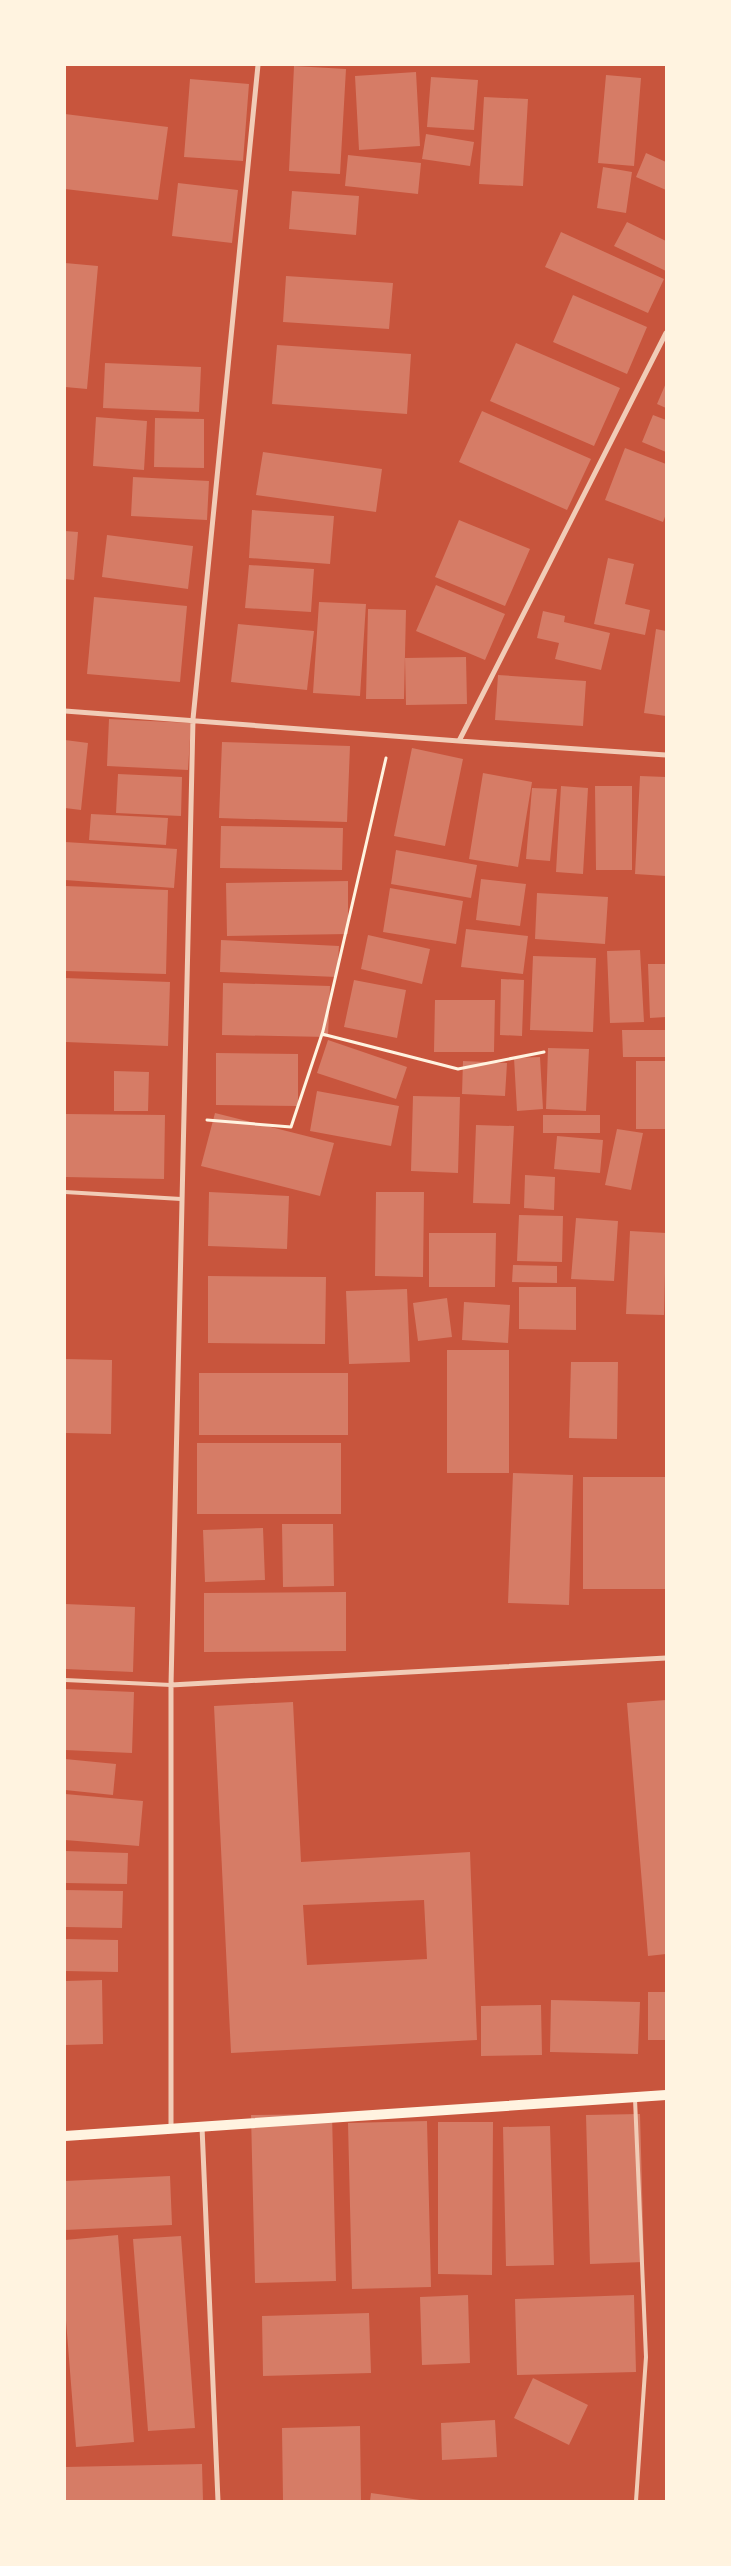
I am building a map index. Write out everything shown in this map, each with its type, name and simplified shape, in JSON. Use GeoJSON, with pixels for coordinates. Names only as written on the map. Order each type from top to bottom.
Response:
{"type":"FeatureCollection","features":[{"type":"Feature","properties":{"kind":"main road"},"geometry":{"type":"LineString","coordinates":[[65,2136],[666,2095]]}},
{"type":"Feature","properties":{"kind":"street"},"geometry":{"type":"LineString","coordinates":[[171,2129],[171,1685],[193,719],[258,65]]}},
{"type":"Feature","properties":{"kind":"street"},"geometry":{"type":"LineString","coordinates":[[459,741],[666,333]]}},
{"type":"Feature","properties":{"kind":"street"},"geometry":{"type":"LineString","coordinates":[[65,711],[666,755]]}},
{"type":"Feature","properties":{"kind":"street"},"geometry":{"type":"LineString","coordinates":[[171,1685],[666,1658]]}},
{"type":"Feature","properties":{"kind":"street"},"geometry":{"type":"LineString","coordinates":[[202,2127],[218,2501]]}},
{"type":"Feature","properties":{"kind":"lane"},"geometry":{"type":"LineString","coordinates":[[65,1192],[181,1199]]}},
{"type":"Feature","properties":{"kind":"lane"},"geometry":{"type":"LineString","coordinates":[[65,1680],[171,1685]]}},
{"type":"Feature","properties":{"kind":"lane"},"geometry":{"type":"LineString","coordinates":[[635,2097],[646,2357],[636,2501]]}},
{"type":"Feature","properties":{"kind":"path"},"geometry":{"type":"LineString","coordinates":[[183,1118],[291,1127],[322,1034],[391,736]]}},
{"type":"Feature","properties":{"kind":"path"},"geometry":{"type":"LineString","coordinates":[[322,1034],[458,1069],[544,1052]]}},
{"type":"Feature","properties":{"kind":"building"},"geometry":{"type":"Polygon","coordinates":[[[294,66],[346,69],[340,174],[289,171],[294,66]]]}},
{"type":"Feature","properties":{"kind":"building"},"geometry":{"type":"Polygon","coordinates":[[[416,72],[420,146],[359,150],[355,76],[416,72]]]}},
{"type":"Feature","properties":{"kind":"building"},"geometry":{"type":"Polygon","coordinates":[[[606,75],[641,78],[634,166],[598,163],[606,75]]]}},
{"type":"Feature","properties":{"kind":"building"},"geometry":{"type":"Polygon","coordinates":[[[431,77],[478,80],[474,130],[427,127],[431,77]]]}},
{"type":"Feature","properties":{"kind":"building"},"geometry":{"type":"Polygon","coordinates":[[[190,79],[249,84],[243,161],[184,157],[190,79]]]}},
{"type":"Feature","properties":{"kind":"building"},"geometry":{"type":"Polygon","coordinates":[[[484,97],[528,99],[523,186],[479,184],[484,97]]]}},
{"type":"Feature","properties":{"kind":"building"},"geometry":{"type":"Polygon","coordinates":[[[65,114],[168,127],[158,200],[65,189],[65,114]]]}},
{"type":"Feature","properties":{"kind":"building"},"geometry":{"type":"Polygon","coordinates":[[[426,134],[474,142],[470,166],[422,159],[426,134]]]}},
{"type":"Feature","properties":{"kind":"building"},"geometry":{"type":"Polygon","coordinates":[[[646,153],[666,162],[666,190],[636,177],[646,153]]]}},
{"type":"Feature","properties":{"kind":"building"},"geometry":{"type":"Polygon","coordinates":[[[348,155],[421,163],[418,194],[345,186],[348,155]]]}},
{"type":"Feature","properties":{"kind":"building"},"geometry":{"type":"Polygon","coordinates":[[[603,167],[632,172],[626,213],[597,208],[603,167]]]}},
{"type":"Feature","properties":{"kind":"building"},"geometry":{"type":"Polygon","coordinates":[[[178,183],[238,190],[232,243],[172,236],[178,183]]]}},
{"type":"Feature","properties":{"kind":"building"},"geometry":{"type":"Polygon","coordinates":[[[292,191],[359,196],[356,235],[289,229],[292,191]]]}},
{"type":"Feature","properties":{"kind":"building"},"geometry":{"type":"Polygon","coordinates":[[[627,222],[666,241],[666,271],[614,246],[627,222]]]}},
{"type":"Feature","properties":{"kind":"building"},"geometry":{"type":"Polygon","coordinates":[[[561,232],[664,279],[648,313],[545,267],[561,232]]]}},
{"type":"Feature","properties":{"kind":"building"},"geometry":{"type":"Polygon","coordinates":[[[65,263],[98,266],[87,389],[65,387],[65,263]]]}},
{"type":"Feature","properties":{"kind":"building"},"geometry":{"type":"Polygon","coordinates":[[[286,276],[393,283],[389,329],[283,322],[286,276]]]}},
{"type":"Feature","properties":{"kind":"building"},"geometry":{"type":"Polygon","coordinates":[[[573,295],[647,327],[627,374],[553,342],[573,295]]]}},
{"type":"Feature","properties":{"kind":"building"},"geometry":{"type":"Polygon","coordinates":[[[516,343],[620,388],[594,446],[490,401],[516,343]]]}},
{"type":"Feature","properties":{"kind":"building"},"geometry":{"type":"Polygon","coordinates":[[[277,345],[411,354],[407,414],[272,404],[277,345]]]}},
{"type":"Feature","properties":{"kind":"building"},"geometry":{"type":"Polygon","coordinates":[[[105,363],[201,367],[199,412],[103,408],[105,363]]]}},
{"type":"Feature","properties":{"kind":"building"},"geometry":{"type":"Polygon","coordinates":[[[666,383],[666,408],[657,404],[666,383]]]}},
{"type":"Feature","properties":{"kind":"building"},"geometry":{"type":"Polygon","coordinates":[[[482,411],[591,459],[567,510],[459,462],[482,411]]]}},
{"type":"Feature","properties":{"kind":"building"},"geometry":{"type":"Polygon","coordinates":[[[653,415],[666,420],[666,452],[642,442],[653,415]]]}},
{"type":"Feature","properties":{"kind":"building"},"geometry":{"type":"Polygon","coordinates":[[[96,417],[147,421],[144,470],[93,466],[96,417]]]}},
{"type":"Feature","properties":{"kind":"building"},"geometry":{"type":"Polygon","coordinates":[[[155,418],[204,419],[204,468],[154,467],[155,418]]]}},
{"type":"Feature","properties":{"kind":"building"},"geometry":{"type":"Polygon","coordinates":[[[625,448],[666,464],[666,514],[663,522],[605,500],[625,448]]]}},
{"type":"Feature","properties":{"kind":"building"},"geometry":{"type":"Polygon","coordinates":[[[263,452],[382,469],[376,512],[256,495],[263,452]]]}},
{"type":"Feature","properties":{"kind":"building"},"geometry":{"type":"Polygon","coordinates":[[[133,477],[209,481],[207,520],[131,516],[133,477]]]}},
{"type":"Feature","properties":{"kind":"building"},"geometry":{"type":"Polygon","coordinates":[[[252,510],[334,516],[330,564],[249,558],[252,510]]]}},
{"type":"Feature","properties":{"kind":"building"},"geometry":{"type":"Polygon","coordinates":[[[459,520],[530,549],[505,606],[435,577],[459,520]]]}},
{"type":"Feature","properties":{"kind":"building"},"geometry":{"type":"Polygon","coordinates":[[[65,531],[78,532],[74,580],[65,579],[65,531]]]}},
{"type":"Feature","properties":{"kind":"building"},"geometry":{"type":"Polygon","coordinates":[[[107,535],[193,546],[188,589],[102,577],[107,535]]]}},
{"type":"Feature","properties":{"kind":"building"},"geometry":{"type":"Polygon","coordinates":[[[608,558],[634,564],[625,604],[650,610],[645,635],[594,624],[608,558]]]}},
{"type":"Feature","properties":{"kind":"building"},"geometry":{"type":"Polygon","coordinates":[[[249,565],[314,569],[311,612],[245,608],[249,565]]]}},
{"type":"Feature","properties":{"kind":"building"},"geometry":{"type":"Polygon","coordinates":[[[436,585],[505,614],[485,660],[416,631],[436,585]]]}},
{"type":"Feature","properties":{"kind":"building"},"geometry":{"type":"Polygon","coordinates":[[[94,597],[187,606],[180,682],[87,674],[94,597]]]}},
{"type":"Feature","properties":{"kind":"building"},"geometry":{"type":"Polygon","coordinates":[[[319,602],[366,604],[360,696],[313,693],[319,602]]]}},
{"type":"Feature","properties":{"kind":"building"},"geometry":{"type":"Polygon","coordinates":[[[368,609],[406,610],[404,699],[366,699],[368,609]]]}},
{"type":"Feature","properties":{"kind":"building"},"geometry":{"type":"Polygon","coordinates":[[[543,611],[565,616],[564,622],[610,633],[601,670],[555,659],[559,643],[537,638],[543,611]]]}},
{"type":"Feature","properties":{"kind":"building"},"geometry":{"type":"Polygon","coordinates":[[[238,624],[314,631],[307,690],[231,682],[238,624]]]}},
{"type":"Feature","properties":{"kind":"building"},"geometry":{"type":"Polygon","coordinates":[[[656,629],[666,631],[666,716],[644,713],[656,629]]]}},
{"type":"Feature","properties":{"kind":"building"},"geometry":{"type":"Polygon","coordinates":[[[466,657],[467,704],[406,705],[405,658],[466,657]]]}},
{"type":"Feature","properties":{"kind":"building"},"geometry":{"type":"Polygon","coordinates":[[[498,675],[586,681],[583,726],[495,720],[498,675]]]}},
{"type":"Feature","properties":{"kind":"building"},"geometry":{"type":"Polygon","coordinates":[[[109,719],[191,723],[188,770],[107,766],[109,719]]]}},
{"type":"Feature","properties":{"kind":"building"},"geometry":{"type":"Polygon","coordinates":[[[65,740],[88,743],[81,810],[65,808],[65,740]]]}},
{"type":"Feature","properties":{"kind":"building"},"geometry":{"type":"Polygon","coordinates":[[[222,742],[350,746],[347,822],[219,818],[222,742]]]}},
{"type":"Feature","properties":{"kind":"building"},"geometry":{"type":"Polygon","coordinates":[[[412,748],[463,759],[445,846],[394,836],[412,748]]]}},
{"type":"Feature","properties":{"kind":"building"},"geometry":{"type":"Polygon","coordinates":[[[483,773],[532,782],[518,867],[469,859],[483,773]]]}},
{"type":"Feature","properties":{"kind":"building"},"geometry":{"type":"Polygon","coordinates":[[[118,774],[182,777],[181,816],[116,813],[118,774]]]}},
{"type":"Feature","properties":{"kind":"building"},"geometry":{"type":"Polygon","coordinates":[[[640,776],[666,777],[666,876],[635,874],[640,776]]]}},
{"type":"Feature","properties":{"kind":"building"},"geometry":{"type":"Polygon","coordinates":[[[561,786],[588,788],[583,874],[556,872],[561,786]]]}},
{"type":"Feature","properties":{"kind":"building"},"geometry":{"type":"Polygon","coordinates":[[[595,786],[632,786],[632,870],[596,870],[595,786]]]}},
{"type":"Feature","properties":{"kind":"building"},"geometry":{"type":"Polygon","coordinates":[[[532,788],[557,789],[550,861],[526,859],[532,788]]]}},
{"type":"Feature","properties":{"kind":"building"},"geometry":{"type":"Polygon","coordinates":[[[91,814],[168,818],[166,845],[89,840],[91,814]]]}},
{"type":"Feature","properties":{"kind":"building"},"geometry":{"type":"Polygon","coordinates":[[[221,826],[343,828],[342,870],[220,868],[221,826]]]}},
{"type":"Feature","properties":{"kind":"building"},"geometry":{"type":"Polygon","coordinates":[[[65,842],[177,849],[174,888],[65,880],[65,842]]]}},
{"type":"Feature","properties":{"kind":"building"},"geometry":{"type":"Polygon","coordinates":[[[396,850],[477,865],[471,898],[391,884],[396,850]]]}},
{"type":"Feature","properties":{"kind":"building"},"geometry":{"type":"Polygon","coordinates":[[[481,879],[526,884],[520,926],[476,920],[481,879]]]}},
{"type":"Feature","properties":{"kind":"building"},"geometry":{"type":"Polygon","coordinates":[[[348,881],[348,934],[227,936],[226,883],[348,881]]]}},
{"type":"Feature","properties":{"kind":"building"},"geometry":{"type":"Polygon","coordinates":[[[65,886],[168,890],[166,974],[65,971],[65,886]]]}},
{"type":"Feature","properties":{"kind":"building"},"geometry":{"type":"Polygon","coordinates":[[[390,888],[463,901],[456,944],[383,932],[390,888]]]}},
{"type":"Feature","properties":{"kind":"building"},"geometry":{"type":"Polygon","coordinates":[[[537,893],[608,897],[605,944],[535,939],[537,893]]]}},
{"type":"Feature","properties":{"kind":"building"},"geometry":{"type":"Polygon","coordinates":[[[466,929],[528,936],[523,974],[461,967],[466,929]]]}},
{"type":"Feature","properties":{"kind":"building"},"geometry":{"type":"Polygon","coordinates":[[[368,935],[430,949],[422,984],[361,969],[368,935]]]}},
{"type":"Feature","properties":{"kind":"building"},"geometry":{"type":"Polygon","coordinates":[[[221,940],[339,946],[337,977],[220,972],[221,940]]]}},
{"type":"Feature","properties":{"kind":"building"},"geometry":{"type":"Polygon","coordinates":[[[640,950],[644,1022],[610,1023],[607,951],[640,950]]]}},
{"type":"Feature","properties":{"kind":"building"},"geometry":{"type":"Polygon","coordinates":[[[533,956],[596,958],[593,1032],[530,1030],[533,956]]]}},
{"type":"Feature","properties":{"kind":"building"},"geometry":{"type":"Polygon","coordinates":[[[648,964],[666,964],[666,1017],[650,1018],[648,964]]]}},
{"type":"Feature","properties":{"kind":"building"},"geometry":{"type":"Polygon","coordinates":[[[65,978],[170,982],[168,1046],[65,1042],[65,978]]]}},
{"type":"Feature","properties":{"kind":"building"},"geometry":{"type":"Polygon","coordinates":[[[501,979],[524,980],[522,1036],[500,1035],[501,979]]]}},
{"type":"Feature","properties":{"kind":"building"},"geometry":{"type":"Polygon","coordinates":[[[354,980],[406,990],[397,1038],[344,1027],[354,980]]]}},
{"type":"Feature","properties":{"kind":"building"},"geometry":{"type":"Polygon","coordinates":[[[223,983],[330,986],[328,1037],[222,1035],[223,983]]]}},
{"type":"Feature","properties":{"kind":"building"},"geometry":{"type":"Polygon","coordinates":[[[435,1000],[495,1000],[494,1052],[434,1052],[435,1000]]]}},
{"type":"Feature","properties":{"kind":"building"},"geometry":{"type":"Polygon","coordinates":[[[622,1030],[666,1030],[666,1057],[623,1057],[622,1030]]]}},
{"type":"Feature","properties":{"kind":"building"},"geometry":{"type":"Polygon","coordinates":[[[328,1040],[407,1067],[396,1099],[317,1073],[328,1040]]]}},
{"type":"Feature","properties":{"kind":"building"},"geometry":{"type":"Polygon","coordinates":[[[548,1048],[589,1049],[586,1111],[546,1109],[548,1048]]]}},
{"type":"Feature","properties":{"kind":"building"},"geometry":{"type":"Polygon","coordinates":[[[216,1053],[298,1054],[298,1106],[216,1105],[216,1053]]]}},
{"type":"Feature","properties":{"kind":"building"},"geometry":{"type":"Polygon","coordinates":[[[540,1057],[543,1109],[517,1111],[514,1058],[540,1057]]]}},
{"type":"Feature","properties":{"kind":"building"},"geometry":{"type":"Polygon","coordinates":[[[463,1061],[507,1063],[505,1096],[462,1094],[463,1061]]]}},
{"type":"Feature","properties":{"kind":"building"},"geometry":{"type":"Polygon","coordinates":[[[636,1061],[666,1061],[666,1129],[636,1129],[636,1061]]]}},
{"type":"Feature","properties":{"kind":"building"},"geometry":{"type":"Polygon","coordinates":[[[114,1071],[149,1072],[148,1111],[114,1111],[114,1071]]]}},
{"type":"Feature","properties":{"kind":"building"},"geometry":{"type":"Polygon","coordinates":[[[317,1091],[399,1106],[391,1146],[310,1131],[317,1091]]]}},
{"type":"Feature","properties":{"kind":"building"},"geometry":{"type":"Polygon","coordinates":[[[413,1096],[460,1097],[458,1173],[411,1171],[413,1096]]]}},
{"type":"Feature","properties":{"kind":"building"},"geometry":{"type":"Polygon","coordinates":[[[215,1113],[334,1143],[320,1196],[201,1166],[215,1113]]]}},
{"type":"Feature","properties":{"kind":"building"},"geometry":{"type":"Polygon","coordinates":[[[65,1114],[165,1115],[164,1179],[65,1177],[65,1114]]]}},
{"type":"Feature","properties":{"kind":"building"},"geometry":{"type":"Polygon","coordinates":[[[543,1115],[600,1115],[600,1133],[543,1133],[543,1115]]]}},
{"type":"Feature","properties":{"kind":"building"},"geometry":{"type":"Polygon","coordinates":[[[476,1125],[514,1126],[510,1204],[473,1203],[476,1125]]]}},
{"type":"Feature","properties":{"kind":"building"},"geometry":{"type":"Polygon","coordinates":[[[617,1129],[643,1133],[631,1190],[605,1185],[617,1129]]]}},
{"type":"Feature","properties":{"kind":"building"},"geometry":{"type":"Polygon","coordinates":[[[557,1136],[603,1140],[600,1173],[554,1169],[557,1136]]]}},
{"type":"Feature","properties":{"kind":"building"},"geometry":{"type":"Polygon","coordinates":[[[525,1175],[555,1177],[554,1210],[524,1208],[525,1175]]]}},
{"type":"Feature","properties":{"kind":"building"},"geometry":{"type":"Polygon","coordinates":[[[209,1192],[289,1196],[287,1249],[208,1246],[209,1192]]]}},
{"type":"Feature","properties":{"kind":"building"},"geometry":{"type":"Polygon","coordinates":[[[376,1192],[424,1192],[423,1277],[375,1276],[376,1192]]]}},
{"type":"Feature","properties":{"kind":"building"},"geometry":{"type":"Polygon","coordinates":[[[519,1215],[563,1216],[562,1262],[517,1261],[519,1215]]]}},
{"type":"Feature","properties":{"kind":"building"},"geometry":{"type":"Polygon","coordinates":[[[576,1218],[618,1221],[614,1281],[571,1279],[576,1218]]]}},
{"type":"Feature","properties":{"kind":"building"},"geometry":{"type":"Polygon","coordinates":[[[630,1231],[666,1233],[664,1315],[626,1314],[630,1231]]]}},
{"type":"Feature","properties":{"kind":"building"},"geometry":{"type":"Polygon","coordinates":[[[429,1233],[496,1233],[495,1287],[429,1287],[429,1233]]]}},
{"type":"Feature","properties":{"kind":"building"},"geometry":{"type":"Polygon","coordinates":[[[513,1265],[557,1266],[557,1283],[512,1282],[513,1265]]]}},
{"type":"Feature","properties":{"kind":"building"},"geometry":{"type":"Polygon","coordinates":[[[208,1276],[326,1277],[325,1344],[208,1343],[208,1276]]]}},
{"type":"Feature","properties":{"kind":"building"},"geometry":{"type":"Polygon","coordinates":[[[519,1287],[576,1287],[576,1330],[519,1329],[519,1287]]]}},
{"type":"Feature","properties":{"kind":"building"},"geometry":{"type":"Polygon","coordinates":[[[407,1289],[410,1362],[349,1364],[346,1291],[407,1289]]]}},
{"type":"Feature","properties":{"kind":"building"},"geometry":{"type":"Polygon","coordinates":[[[447,1298],[452,1337],[418,1341],[413,1303],[447,1298]]]}},
{"type":"Feature","properties":{"kind":"building"},"geometry":{"type":"Polygon","coordinates":[[[464,1302],[510,1305],[508,1343],[462,1340],[464,1302]]]}},
{"type":"Feature","properties":{"kind":"building"},"geometry":{"type":"Polygon","coordinates":[[[447,1350],[509,1350],[509,1473],[447,1473],[447,1350]]]}},
{"type":"Feature","properties":{"kind":"building"},"geometry":{"type":"Polygon","coordinates":[[[65,1359],[112,1360],[111,1434],[65,1433],[65,1359]]]}},
{"type":"Feature","properties":{"kind":"building"},"geometry":{"type":"Polygon","coordinates":[[[571,1362],[618,1362],[617,1439],[569,1438],[571,1362]]]}},
{"type":"Feature","properties":{"kind":"building"},"geometry":{"type":"Polygon","coordinates":[[[199,1373],[348,1373],[348,1435],[199,1435],[199,1373]]]}},
{"type":"Feature","properties":{"kind":"building"},"geometry":{"type":"Polygon","coordinates":[[[197,1443],[341,1443],[341,1514],[197,1514],[197,1443]]]}},
{"type":"Feature","properties":{"kind":"building"},"geometry":{"type":"Polygon","coordinates":[[[513,1473],[573,1475],[569,1605],[508,1603],[513,1473]]]}},
{"type":"Feature","properties":{"kind":"building"},"geometry":{"type":"Polygon","coordinates":[[[583,1477],[666,1477],[666,1589],[583,1589],[583,1477]]]}},
{"type":"Feature","properties":{"kind":"building"},"geometry":{"type":"Polygon","coordinates":[[[282,1524],[333,1524],[334,1586],[283,1587],[282,1524]]]}},
{"type":"Feature","properties":{"kind":"building"},"geometry":{"type":"Polygon","coordinates":[[[263,1528],[265,1580],[205,1582],[203,1530],[263,1528]]]}},
{"type":"Feature","properties":{"kind":"building"},"geometry":{"type":"Polygon","coordinates":[[[346,1592],[346,1651],[204,1652],[204,1593],[346,1592]]]}},
{"type":"Feature","properties":{"kind":"building"},"geometry":{"type":"Polygon","coordinates":[[[65,1604],[135,1607],[133,1672],[65,1669],[65,1604]]]}},
{"type":"Feature","properties":{"kind":"building"},"geometry":{"type":"Polygon","coordinates":[[[65,1689],[134,1692],[132,1753],[65,1750],[65,1689]]]}},
{"type":"Feature","properties":{"kind":"building"},"geometry":{"type":"Polygon","coordinates":[[[666,1700],[666,1954],[648,1956],[627,1703],[666,1700]]]}},
{"type":"Feature","properties":{"kind":"building"},"geometry":{"type":"Polygon","coordinates":[[[293,1702],[301,1862],[470,1852],[477,2040],[231,2053],[214,1706],[293,1702]],[[424,1900],[303,1905],[307,1965],[427,1959],[424,1900]]]}},
{"type":"Feature","properties":{"kind":"building"},"geometry":{"type":"Polygon","coordinates":[[[65,1759],[116,1764],[113,1795],[65,1790],[65,1759]]]}},
{"type":"Feature","properties":{"kind":"building"},"geometry":{"type":"Polygon","coordinates":[[[65,1794],[143,1801],[139,1846],[65,1840],[65,1794]]]}},
{"type":"Feature","properties":{"kind":"building"},"geometry":{"type":"Polygon","coordinates":[[[65,1851],[128,1853],[127,1884],[65,1883],[65,1851]]]}},
{"type":"Feature","properties":{"kind":"building"},"geometry":{"type":"Polygon","coordinates":[[[65,1890],[123,1891],[122,1928],[65,1927],[65,1890]]]}},
{"type":"Feature","properties":{"kind":"building"},"geometry":{"type":"Polygon","coordinates":[[[65,1939],[118,1940],[118,1972],[65,1971],[65,1939]]]}},
{"type":"Feature","properties":{"kind":"building"},"geometry":{"type":"Polygon","coordinates":[[[102,1980],[103,2044],[65,2045],[65,1981],[102,1980]]]}},
{"type":"Feature","properties":{"kind":"building"},"geometry":{"type":"Polygon","coordinates":[[[648,1992],[666,1992],[666,2040],[648,2040],[648,1992]]]}},
{"type":"Feature","properties":{"kind":"building"},"geometry":{"type":"Polygon","coordinates":[[[551,2000],[640,2002],[638,2054],[550,2052],[551,2000]]]}},
{"type":"Feature","properties":{"kind":"building"},"geometry":{"type":"Polygon","coordinates":[[[541,2005],[542,2055],[481,2056],[481,2006],[541,2005]]]}},
{"type":"Feature","properties":{"kind":"building"},"geometry":{"type":"Polygon","coordinates":[[[332,2114],[336,2281],[255,2283],[251,2115],[332,2114]]]}},
{"type":"Feature","properties":{"kind":"building"},"geometry":{"type":"Polygon","coordinates":[[[640,2114],[644,2262],[590,2264],[586,2115],[640,2114]]]}},
{"type":"Feature","properties":{"kind":"building"},"geometry":{"type":"Polygon","coordinates":[[[427,2121],[431,2287],[352,2289],[348,2123],[427,2121]]]}},
{"type":"Feature","properties":{"kind":"building"},"geometry":{"type":"Polygon","coordinates":[[[438,2122],[493,2122],[492,2275],[438,2274],[438,2122]]]}},
{"type":"Feature","properties":{"kind":"building"},"geometry":{"type":"Polygon","coordinates":[[[550,2126],[554,2265],[506,2266],[503,2127],[550,2126]]]}},
{"type":"Feature","properties":{"kind":"building"},"geometry":{"type":"Polygon","coordinates":[[[170,2176],[172,2225],[65,2230],[65,2181],[170,2176]]]}},
{"type":"Feature","properties":{"kind":"building"},"geometry":{"type":"Polygon","coordinates":[[[118,2235],[134,2442],[76,2447],[65,2308],[65,2240],[118,2235]]]}},
{"type":"Feature","properties":{"kind":"building"},"geometry":{"type":"Polygon","coordinates":[[[181,2236],[195,2428],[148,2431],[133,2239],[181,2236]]]}},
{"type":"Feature","properties":{"kind":"building"},"geometry":{"type":"Polygon","coordinates":[[[468,2295],[470,2363],[422,2365],[420,2297],[468,2295]]]}},
{"type":"Feature","properties":{"kind":"building"},"geometry":{"type":"Polygon","coordinates":[[[634,2295],[636,2372],[517,2375],[515,2299],[634,2295]]]}},
{"type":"Feature","properties":{"kind":"building"},"geometry":{"type":"Polygon","coordinates":[[[369,2313],[371,2373],[263,2376],[262,2316],[369,2313]]]}},
{"type":"Feature","properties":{"kind":"building"},"geometry":{"type":"Polygon","coordinates":[[[533,2378],[588,2405],[569,2445],[514,2418],[533,2378]]]}},
{"type":"Feature","properties":{"kind":"building"},"geometry":{"type":"Polygon","coordinates":[[[495,2420],[497,2457],[442,2460],[441,2423],[495,2420]]]}},
{"type":"Feature","properties":{"kind":"building"},"geometry":{"type":"Polygon","coordinates":[[[360,2426],[361,2501],[283,2501],[282,2428],[360,2426]]]}},
{"type":"Feature","properties":{"kind":"building"},"geometry":{"type":"Polygon","coordinates":[[[202,2464],[203,2501],[65,2501],[65,2467],[202,2464]]]}},
{"type":"Feature","properties":{"kind":"building"},"geometry":{"type":"Polygon","coordinates":[[[371,2493],[420,2500],[420,2501],[370,2501],[371,2493]]]}}]}
